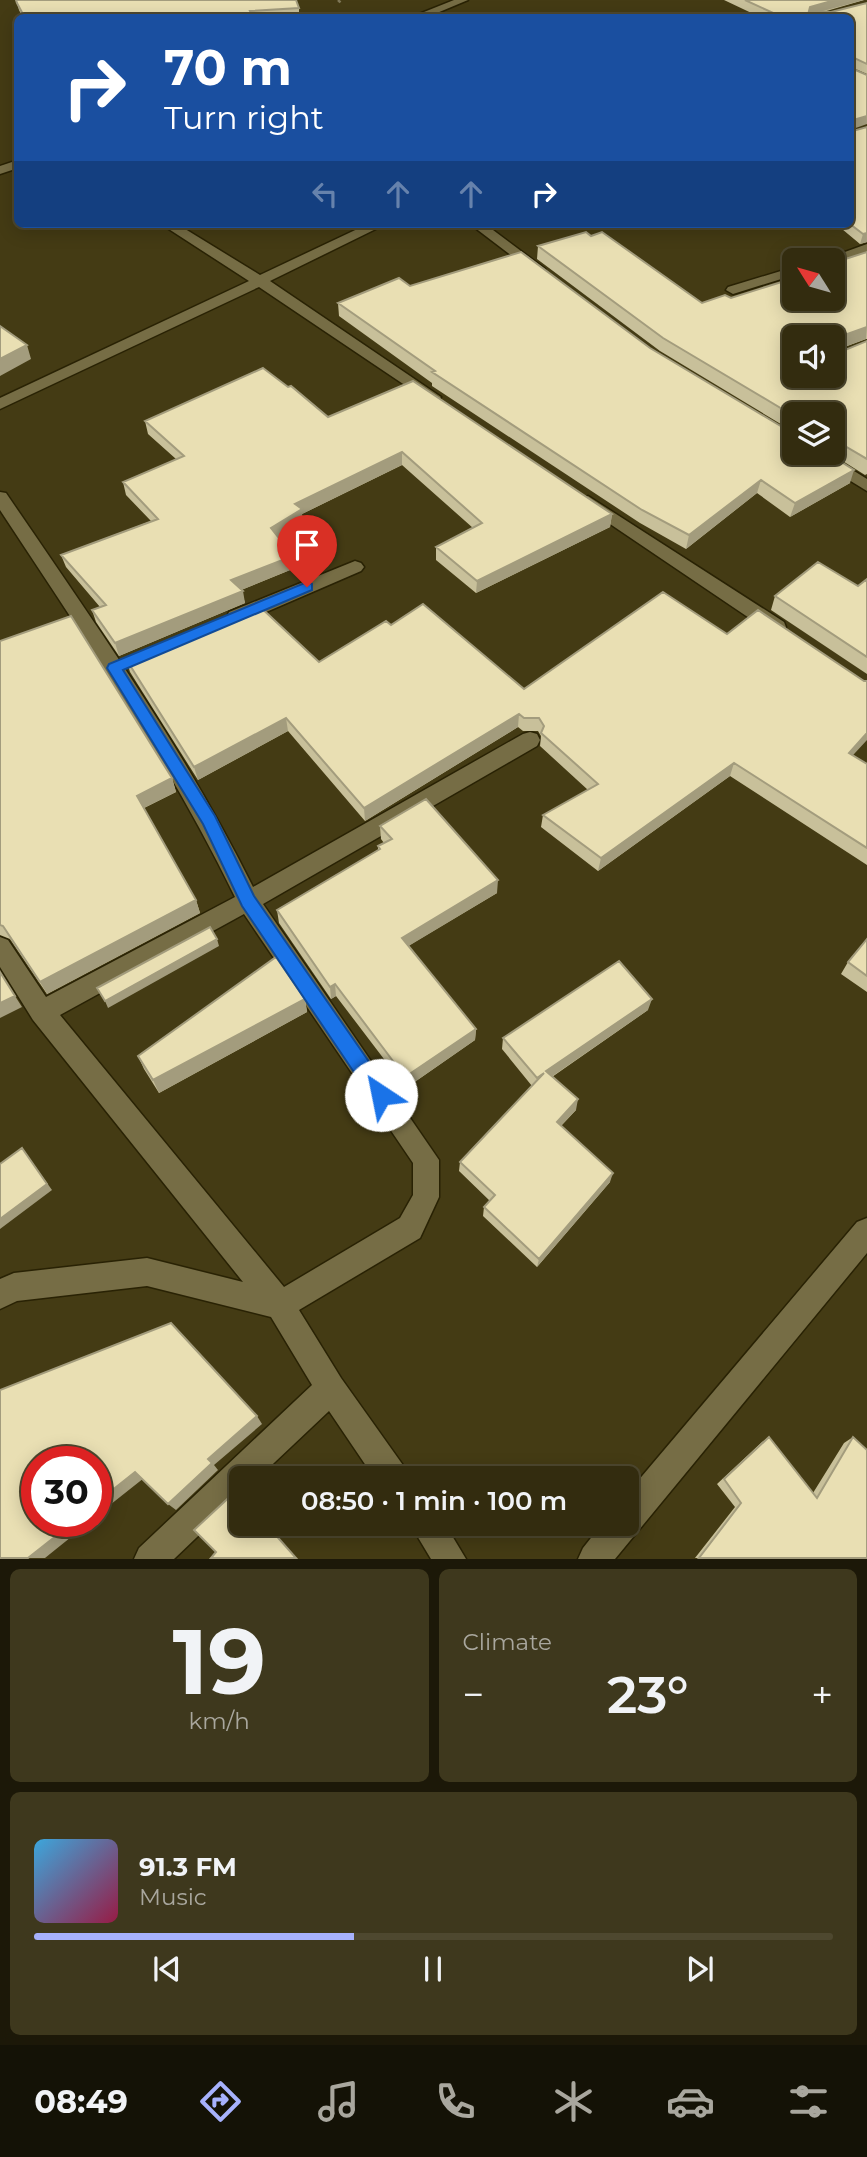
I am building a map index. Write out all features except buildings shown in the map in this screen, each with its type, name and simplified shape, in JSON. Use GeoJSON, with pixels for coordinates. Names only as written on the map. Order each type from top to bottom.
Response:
{"type":"FeatureCollection","features":[{"type":"Feature","properties":{"kind":"street"},"geometry":{"type":"LineString","coordinates":[[425,14],[463,0]]}},
{"type":"Feature","properties":{"kind":"street"},"geometry":{"type":"LineString","coordinates":[[174,228],[258,280],[442,403]]}},
{"type":"Feature","properties":{"kind":"street"},"geometry":{"type":"LineString","coordinates":[[0,404],[112,354],[258,280],[370,228]]}},
{"type":"Feature","properties":{"kind":"street"},"geometry":{"type":"LineString","coordinates":[[482,228],[555,282]]}},
{"type":"Feature","properties":{"kind":"street"},"geometry":{"type":"LineString","coordinates":[[845,255],[867,248]]}},
{"type":"Feature","properties":{"kind":"street"},"geometry":{"type":"LineString","coordinates":[[733,290],[782,275]]}},
{"type":"Feature","properties":{"kind":"street"},"geometry":{"type":"LineString","coordinates":[[833,465],[867,486]]}},
{"type":"Feature","properties":{"kind":"street"},"geometry":{"type":"LineString","coordinates":[[580,495],[787,633]]}},
{"type":"Feature","properties":{"kind":"street"},"geometry":{"type":"LineString","coordinates":[[0,497],[121,665],[209,821],[248,901],[426,1160],[426,1197],[410,1228],[280,1306],[147,1272],[14,1287],[0,1294]]}},
{"type":"Feature","properties":{"kind":"street"},"geometry":{"type":"LineString","coordinates":[[216,625],[355,567]]}},
{"type":"Feature","properties":{"kind":"street"},"geometry":{"type":"LineString","coordinates":[[42,1012],[248,901],[530,740]]}},
{"type":"Feature","properties":{"kind":"street"},"geometry":{"type":"LineString","coordinates":[[0,947],[42,1012],[280,1306],[331,1388],[385,1466]]}},
{"type":"Feature","properties":{"kind":"street"},"geometry":{"type":"LineString","coordinates":[[639,1504],[867,1232]]}},
{"type":"Feature","properties":{"kind":"street"},"geometry":{"type":"LineString","coordinates":[[150,1559],[331,1388]]}},
{"type":"Feature","properties":{"kind":"street"},"geometry":{"type":"LineString","coordinates":[[434,1536],[450,1559]]}},
{"type":"Feature","properties":{"kind":"street"},"geometry":{"type":"LineString","coordinates":[[594,1559],[613,1536]]}},
{"type":"Feature","properties":{"kind":"route"},"geometry":{"type":"LineString","coordinates":[[307,587],[114,668],[209,821],[248,901],[381,1095]]}}]}
